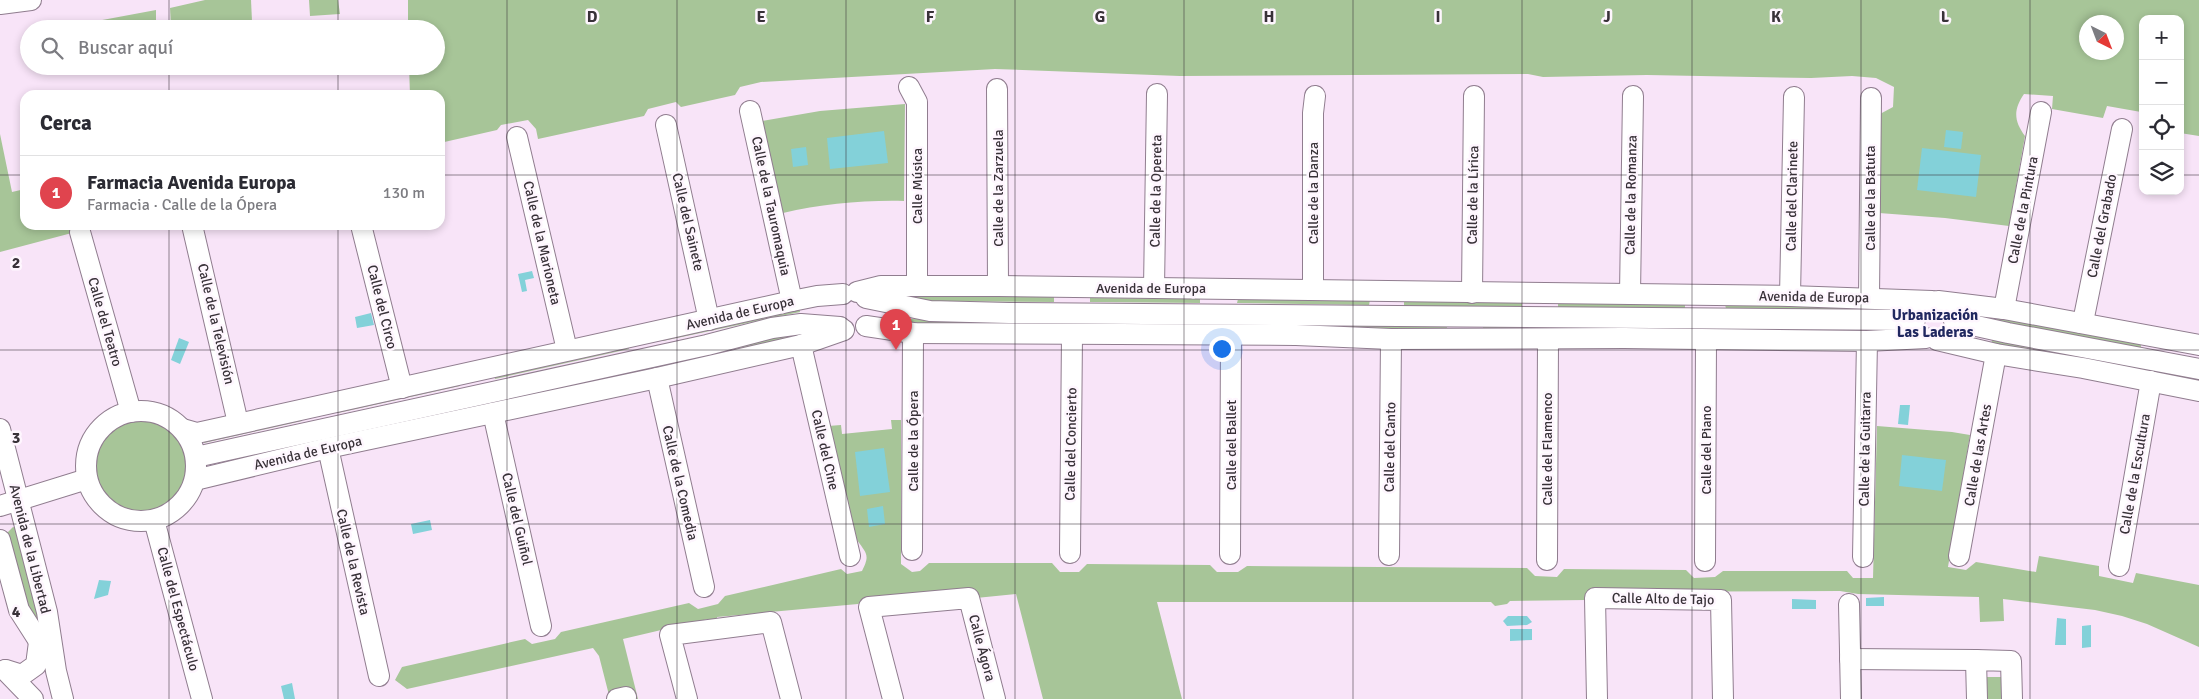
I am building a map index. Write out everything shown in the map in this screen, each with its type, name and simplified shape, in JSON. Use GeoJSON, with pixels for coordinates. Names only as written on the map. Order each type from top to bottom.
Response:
{"type":"FeatureCollection","features":[{"type":"Feature","properties":{"kind":"street"},"geometry":{"type":"LineString","coordinates":[[0,4],[31,0]]}},
{"type":"Feature","properties":{"kind":"street","name":"Calle Música"},"geometry":{"type":"LineString","coordinates":[[909,87],[917,102],[916,286]]}},
{"type":"Feature","properties":{"kind":"street","name":"Calle de la Zarzuela"},"geometry":{"type":"LineString","coordinates":[[997,89],[998,286]]}},
{"type":"Feature","properties":{"kind":"street","name":"Calle de la Opereta"},"geometry":{"type":"LineString","coordinates":[[1154,288],[1157,94]]}},
{"type":"Feature","properties":{"kind":"street","name":"Calle de la Danza"},"geometry":{"type":"LineString","coordinates":[[1312,290],[1313,114],[1315,96]]}},
{"type":"Feature","properties":{"kind":"street","name":"Calle de la Lírica"},"geometry":{"type":"LineString","coordinates":[[1472,293],[1474,96]]}},
{"type":"Feature","properties":{"kind":"street","name":"Calle de la Romanza"},"geometry":{"type":"LineString","coordinates":[[1630,294],[1633,96]]}},
{"type":"Feature","properties":{"kind":"street","name":"Calle del Clarinete"},"geometry":{"type":"LineString","coordinates":[[1790,296],[1794,97]]}},
{"type":"Feature","properties":{"kind":"street","name":"Calle de la Batuta"},"geometry":{"type":"LineString","coordinates":[[1869,298],[1871,98]]}},
{"type":"Feature","properties":{"kind":"street","name":"Calle de la Tauromaquia"},"geometry":{"type":"LineString","coordinates":[[750,111],[792,301]]}},
{"type":"Feature","properties":{"kind":"street","name":"Calle de la Pintura"},"geometry":{"type":"LineString","coordinates":[[2004,309],[2041,112]]}},
{"type":"Feature","properties":{"kind":"street","name":"Calle del Sainete"},"geometry":{"type":"LineString","coordinates":[[666,125],[709,320]]}},
{"type":"Feature","properties":{"kind":"street","name":"Calle del Grabado"},"geometry":{"type":"LineString","coordinates":[[2081,323],[2084,317],[2122,129]]}},
{"type":"Feature","properties":{"kind":"street","name":"Calle de la Marioneta"},"geometry":{"type":"LineString","coordinates":[[517,137],[567,350]]}},
{"type":"Feature","properties":{"kind":"street","name":"Calle de la Televisión"},"geometry":{"type":"LineString","coordinates":[[193,230],[238,424]]}},
{"type":"Feature","properties":{"kind":"street","name":"Calle del Circo"},"geometry":{"type":"LineString","coordinates":[[362,230],[402,388]]}},
{"type":"Feature","properties":{"kind":"street","name":"Calle del Teatro"},"geometry":{"type":"LineString","coordinates":[[80,232],[131,412]]}},
{"type":"Feature","properties":{"kind":"street","name":"Avenida de Europa"},"geometry":{"type":"LineString","coordinates":[[772,328],[881,286],[1244,288],[1472,293],[1790,296],[1935,301],[2004,309],[2199,345]]}},
{"type":"Feature","properties":{"kind":"street"},"geometry":{"type":"LineString","coordinates":[[1059,288],[1079,314]]}},
{"type":"Feature","properties":{"kind":"street","name":"Avenida de Europa"},"geometry":{"type":"LineString","coordinates":[[1208,313],[1244,288]]}},
{"type":"Feature","properties":{"kind":"street"},"geometry":{"type":"LineString","coordinates":[[1381,291],[1398,316]]}},
{"type":"Feature","properties":{"kind":"street"},"geometry":{"type":"LineString","coordinates":[[1527,318],[1552,293]]}},
{"type":"Feature","properties":{"kind":"street","name":"Avenida de Europa"},"geometry":{"type":"LineString","coordinates":[[183,429],[198,433],[817,296],[851,296],[930,311]]}},
{"type":"Feature","properties":{"kind":"street"},"geometry":{"type":"LineString","coordinates":[[851,296],[872,313],[867,324],[856,331],[842,328],[833,314],[851,296]]}},
{"type":"Feature","properties":{"kind":"street"},"geometry":{"type":"LineString","coordinates":[[1697,296],[1722,318]]}},
{"type":"Feature","properties":{"kind":"street"},"geometry":{"type":"LineString","coordinates":[[1935,301],[1948,306],[1952,311],[1954,321],[1951,332],[1932,339],[1918,331],[1914,320],[1921,306],[1935,301]]}},
{"type":"Feature","properties":{"kind":"street","name":"Avenida de Europa"},"geometry":{"type":"LineString","coordinates":[[867,324],[898,315],[930,311],[1079,314],[1208,313],[1527,318],[1914,320]]}},
{"type":"Feature","properties":{"kind":"street"},"geometry":{"type":"LineString","coordinates":[[987,333],[1009,313]]}},
{"type":"Feature","properties":{"kind":"street","name":"Avenida de Europa"},"geometry":{"type":"LineString","coordinates":[[1131,314],[1154,335]]}},
{"type":"Feature","properties":{"kind":"street"},"geometry":{"type":"LineString","coordinates":[[1296,335],[1322,315]]}},
{"type":"Feature","properties":{"kind":"street"},"geometry":{"type":"LineString","coordinates":[[1457,317],[1477,339]]}},
{"type":"Feature","properties":{"kind":"street"},"geometry":{"type":"LineString","coordinates":[[1624,338],[1649,318]]}},
{"type":"Feature","properties":{"kind":"street","name":"Avenida de Europa"},"geometry":{"type":"LineString","coordinates":[[1773,318],[1798,340]]}},
{"type":"Feature","properties":{"kind":"street"},"geometry":{"type":"LineString","coordinates":[[1954,321],[2068,345],[2199,369]]}},
{"type":"Feature","properties":{"kind":"street","name":"Avenida de Europa"},"geometry":{"type":"LineString","coordinates":[[196,457],[707,345],[772,328],[802,324],[842,328]]}},
{"type":"Feature","properties":{"kind":"street"},"geometry":{"type":"LineString","coordinates":[[867,324],[913,333],[1296,335],[1391,339],[1624,338],[1867,341],[1932,339],[1996,354],[2082,368],[2199,391]]}},
{"type":"Feature","properties":{"kind":"street","name":"Avenida de Europa"},"geometry":{"type":"LineString","coordinates":[[194,480],[328,448],[657,378],[801,345],[842,328]]}},
{"type":"Feature","properties":{"kind":"street","name":"Calle de la Ópera"},"geometry":{"type":"LineString","coordinates":[[912,550],[913,333]]}},
{"type":"Feature","properties":{"kind":"street"},"geometry":{"type":"LineString","coordinates":[[636,335],[660,354]]}},
{"type":"Feature","properties":{"kind":"street","name":"Calle del Concierto"},"geometry":{"type":"LineString","coordinates":[[1070,553],[1072,335]]}},
{"type":"Feature","properties":{"kind":"street","name":"Calle del Ballet"},"geometry":{"type":"LineString","coordinates":[[1230,554],[1231,336]]}},
{"type":"Feature","properties":{"kind":"street"},"geometry":{"type":"LineString","coordinates":[[2152,336],[2170,363]]}},
{"type":"Feature","properties":{"kind":"street","name":"Calle del Canto"},"geometry":{"type":"LineString","coordinates":[[1389,555],[1391,339]]}},
{"type":"Feature","properties":{"kind":"street","name":"Calle del Flamenco"},"geometry":{"type":"LineString","coordinates":[[1547,560],[1548,339]]}},
{"type":"Feature","properties":{"kind":"street","name":"Calle del Piano"},"geometry":{"type":"LineString","coordinates":[[1705,561],[1706,340]]}},
{"type":"Feature","properties":{"kind":"street","name":"Calle de la Guitarra"},"geometry":{"type":"LineString","coordinates":[[1863,556],[1867,341]]}},
{"type":"Feature","properties":{"kind":"street","name":"Avenida de Europa"},"geometry":{"type":"LineString","coordinates":[[707,345],[731,360]]}},
{"type":"Feature","properties":{"kind":"street","name":"Calle del Cine"},"geometry":{"type":"LineString","coordinates":[[801,345],[850,556]]}},
{"type":"Feature","properties":{"kind":"street"},"geometry":{"type":"LineString","coordinates":[[2068,345],[2082,368]]}},
{"type":"Feature","properties":{"kind":"street","name":"Calle de las Artes"},"geometry":{"type":"LineString","coordinates":[[1959,556],[1996,354]]}},
{"type":"Feature","properties":{"kind":"street"},"geometry":{"type":"LineString","coordinates":[[473,395],[486,369]]}},
{"type":"Feature","properties":{"kind":"street"},"geometry":{"type":"LineString","coordinates":[[571,396],[592,369]]}},
{"type":"Feature","properties":{"kind":"street","name":"Calle de la Comedia"},"geometry":{"type":"LineString","coordinates":[[657,378],[704,587]]}},
{"type":"Feature","properties":{"kind":"street","name":"Calle de la Escultura"},"geometry":{"type":"LineString","coordinates":[[2119,566],[2151,381]]}},
{"type":"Feature","properties":{"kind":"street","name":"Avenida de Europa"},"geometry":{"type":"LineString","coordinates":[[308,408],[333,426]]}},
{"type":"Feature","properties":{"kind":"street"},"geometry":{"type":"LineString","coordinates":[[145,410],[158,413],[173,420],[183,429],[190,440],[196,457],[194,480],[186,498],[170,514],[154,520],[140,522],[115,516],[94,497],[87,479],[85,461],[94,437],[107,422],[123,413],[145,410]]}},
{"type":"Feature","properties":{"kind":"street"},"geometry":{"type":"LineString","coordinates":[[390,413],[421,428]]}},
{"type":"Feature","properties":{"kind":"street","name":"Calle del Guiñol"},"geometry":{"type":"LineString","coordinates":[[492,413],[541,626]]}},
{"type":"Feature","properties":{"kind":"street","name":"Avenida de la Libertad"},"geometry":{"type":"LineString","coordinates":[[0,429],[47,612],[56,671],[63,699]]}},
{"type":"Feature","properties":{"kind":"street","name":"Calle de la Revista"},"geometry":{"type":"LineString","coordinates":[[328,448],[379,676]]}},
{"type":"Feature","properties":{"kind":"street"},"geometry":{"type":"LineString","coordinates":[[0,506],[87,479]]}},
{"type":"Feature","properties":{"kind":"street","name":"Calle del Espectáculo"},"geometry":{"type":"LineString","coordinates":[[154,520],[202,699]]}},
{"type":"Feature","properties":{"kind":"street","name":"Avenida de la Libertad"},"geometry":{"type":"LineString","coordinates":[[0,540],[19,610],[56,671]]}},
{"type":"Feature","properties":{"kind":"street","name":"Calle Ágora"},"geometry":{"type":"LineString","coordinates":[[893,699],[869,607],[969,598],[995,699]]}},
{"type":"Feature","properties":{"kind":"street","name":"Calle Alto de Tajo"},"geometry":{"type":"LineString","coordinates":[[1597,699],[1596,598],[1721,600],[1723,699]]}},
{"type":"Feature","properties":{"kind":"street"},"geometry":{"type":"LineString","coordinates":[[1849,604],[1851,699]]}},
{"type":"Feature","properties":{"kind":"street"},"geometry":{"type":"LineString","coordinates":[[687,699],[670,636],[771,622],[791,699]]}},
{"type":"Feature","properties":{"kind":"street"},"geometry":{"type":"LineString","coordinates":[[3,666],[22,676],[36,665],[39,642]]}},
{"type":"Feature","properties":{"kind":"street"},"geometry":{"type":"LineString","coordinates":[[1850,659],[2011,661],[2012,699]]}},
{"type":"Feature","properties":{"kind":"street"},"geometry":{"type":"LineString","coordinates":[[1976,660],[1976,699]]}},
{"type":"Feature","properties":{"kind":"street"},"geometry":{"type":"LineString","coordinates":[[3,666],[33,699]]}},
{"type":"Feature","properties":{"kind":"green space"},"geometry":{"type":"Polygon","coordinates":[[[205,0],[251,0],[252,20],[171,20],[170,8],[205,0]]]}},
{"type":"Feature","properties":{"kind":"green space"},"geometry":{"type":"Polygon","coordinates":[[[309,0],[338,0],[340,14],[310,16],[309,0]]]}},
{"type":"Feature","properties":{"kind":"green space"},"geometry":{"type":"Polygon","coordinates":[[[408,0],[2199,0],[2199,136],[2184,134],[2184,15],[2139,15],[2139,112],[2107,106],[2103,118],[2052,109],[2053,96],[2024,94],[2020,100],[2016,115],[2025,136],[2009,226],[1945,218],[1879,213],[1880,114],[1893,107],[1894,87],[1876,78],[1852,76],[1811,78],[1647,75],[1543,77],[1528,74],[1180,76],[995,69],[761,82],[740,87],[735,95],[681,107],[676,102],[648,109],[644,116],[538,139],[536,129],[528,120],[501,125],[497,130],[445,142],[445,90],[410,90],[409,75],[445,75],[445,20],[408,20],[408,0]]]}},
{"type":"Feature","properties":{"kind":"green space"},"geometry":{"type":"Polygon","coordinates":[[[156,10],[156,20],[102,20],[156,10]]]}},
{"type":"Feature","properties":{"kind":"green space"},"geometry":{"type":"Polygon","coordinates":[[[905,104],[904,201],[843,203],[783,213],[762,121],[820,111],[905,104]]]}},
{"type":"Feature","properties":{"kind":"green space"},"geometry":{"type":"Polygon","coordinates":[[[0,134],[12,192],[20,190],[20,230],[83,230],[0,252],[0,134]]]}},
{"type":"Feature","properties":{"kind":"green space"},"geometry":{"type":"Polygon","coordinates":[[[904,296],[1054,297],[1054,302],[904,301],[904,296]]]}},
{"type":"Feature","properties":{"kind":"green space"},"geometry":{"type":"Polygon","coordinates":[[[1090,298],[1200,299],[1200,303],[1090,302],[1090,298]]]}},
{"type":"Feature","properties":{"kind":"green space"},"geometry":{"type":"Polygon","coordinates":[[[1238,299],[1370,300],[1369,305],[1237,303],[1238,299]]]}},
{"type":"Feature","properties":{"kind":"green space"},"geometry":{"type":"Polygon","coordinates":[[[1404,301],[1522,302],[1522,307],[1404,306],[1404,301]]]}},
{"type":"Feature","properties":{"kind":"green space"},"geometry":{"type":"Polygon","coordinates":[[[1558,302],[1685,304],[1685,309],[1558,307],[1558,302]]]}},
{"type":"Feature","properties":{"kind":"green space"},"geometry":{"type":"Polygon","coordinates":[[[1725,304],[1874,305],[1874,311],[1726,309],[1725,304]]]}},
{"type":"Feature","properties":{"kind":"green space"},"geometry":{"type":"Polygon","coordinates":[[[799,307],[800,312],[663,341],[662,337],[799,307]]]}},
{"type":"Feature","properties":{"kind":"green space"},"geometry":{"type":"Polygon","coordinates":[[[1997,317],[2141,344],[2141,349],[1996,322],[1997,317]]]}},
{"type":"Feature","properties":{"kind":"green space"},"geometry":{"type":"Polygon","coordinates":[[[908,319],[979,320],[978,325],[908,324],[908,319]]]}},
{"type":"Feature","properties":{"kind":"green space"},"geometry":{"type":"Polygon","coordinates":[[[1323,323],[1447,325],[1447,329],[1323,327],[1323,323]]]}},
{"type":"Feature","properties":{"kind":"green space"},"geometry":{"type":"Polygon","coordinates":[[[1483,325],[1615,327],[1615,332],[1483,329],[1483,325]]]}},
{"type":"Feature","properties":{"kind":"green space"},"geometry":{"type":"Polygon","coordinates":[[[803,330],[805,335],[734,351],[733,345],[803,330]]]}},
{"type":"Feature","properties":{"kind":"green space"},"geometry":{"type":"Polygon","coordinates":[[[1992,340],[2068,354],[2067,359],[1991,345],[1992,340]]]}},
{"type":"Feature","properties":{"kind":"green space"},"geometry":{"type":"Polygon","coordinates":[[[628,344],[629,349],[495,379],[494,374],[628,344]]]}},
{"type":"Feature","properties":{"kind":"green space"},"geometry":{"type":"Polygon","coordinates":[[[698,353],[700,358],[599,380],[598,376],[698,353]]]}},
{"type":"Feature","properties":{"kind":"green space"},"geometry":{"type":"Polygon","coordinates":[[[2091,359],[2199,379],[2199,384],[2090,364],[2091,359]]]}},
{"type":"Feature","properties":{"kind":"green space"},"geometry":{"type":"Polygon","coordinates":[[[459,382],[460,386],[338,413],[338,409],[459,382]]]}},
{"type":"Feature","properties":{"kind":"green space"},"geometry":{"type":"Polygon","coordinates":[[[301,416],[302,421],[204,443],[203,438],[301,416]]]}},
{"type":"Feature","properties":{"kind":"green space"},"geometry":{"type":"Polygon","coordinates":[[[891,420],[901,420],[901,564],[912,572],[920,571],[929,563],[1052,563],[1060,572],[1079,572],[1087,564],[1210,565],[1217,572],[1238,572],[1247,566],[1527,568],[1535,576],[1557,577],[1564,569],[1686,570],[1694,578],[1715,577],[1723,571],[1847,571],[1853,578],[1873,578],[1877,426],[1970,435],[1948,567],[1966,570],[1976,562],[2036,572],[2039,556],[2099,566],[2099,576],[2133,583],[2136,573],[2199,585],[2199,647],[2147,624],[2122,616],[2095,610],[2003,599],[2004,621],[1980,622],[1979,597],[1858,594],[1840,591],[1588,592],[1586,600],[1510,601],[1507,604],[1495,606],[1491,602],[1157,602],[1182,699],[1043,699],[1016,594],[976,598],[864,600],[858,604],[717,617],[717,623],[710,625],[708,619],[623,639],[638,699],[610,699],[599,656],[593,648],[407,689],[395,680],[402,667],[525,639],[532,644],[555,639],[561,632],[689,603],[698,609],[718,604],[725,596],[841,569],[847,574],[862,571],[867,558],[857,540],[828,426],[841,425],[842,434],[892,429],[891,420]]]}},
{"type":"Feature","properties":{"kind":"green space"},"geometry":{"type":"Polygon","coordinates":[[[132,421],[150,421],[166,428],[179,441],[186,457],[186,475],[179,491],[166,504],[150,511],[132,511],[116,504],[103,491],[96,475],[96,457],[103,441],[116,428],[132,421]]]}},
{"type":"Feature","properties":{"kind":"green space"},"geometry":{"type":"Polygon","coordinates":[[[13,527],[20,529],[48,640],[25,606],[6,534],[13,527]]]}},
{"type":"Feature","properties":{"kind":"green space"},"geometry":{"type":"Polygon","coordinates":[[[1986,677],[2001,677],[2002,699],[1986,699],[1986,677]]]}},
{"type":"Feature","properties":{"kind":"water"},"geometry":{"type":"Polygon","coordinates":[[[1946,130],[1963,132],[1961,149],[1944,147],[1946,130]]]}},
{"type":"Feature","properties":{"kind":"water"},"geometry":{"type":"Polygon","coordinates":[[[884,131],[888,163],[830,169],[827,138],[884,131]]]}},
{"type":"Feature","properties":{"kind":"water"},"geometry":{"type":"Polygon","coordinates":[[[806,147],[808,165],[793,167],[791,149],[806,147]]]}},
{"type":"Feature","properties":{"kind":"water"},"geometry":{"type":"Polygon","coordinates":[[[1922,148],[1981,155],[1976,197],[1917,190],[1922,148]]]}},
{"type":"Feature","properties":{"kind":"water"},"geometry":{"type":"Polygon","coordinates":[[[532,271],[534,278],[525,280],[527,291],[522,292],[518,274],[532,271]]]}},
{"type":"Feature","properties":{"kind":"water"},"geometry":{"type":"Polygon","coordinates":[[[371,313],[374,325],[357,328],[355,317],[371,313]]]}},
{"type":"Feature","properties":{"kind":"water"},"geometry":{"type":"Polygon","coordinates":[[[179,338],[189,342],[180,364],[171,360],[179,338]]]}},
{"type":"Feature","properties":{"kind":"water"},"geometry":{"type":"Polygon","coordinates":[[[1900,405],[1910,405],[1908,425],[1898,424],[1900,405]]]}},
{"type":"Feature","properties":{"kind":"water"},"geometry":{"type":"Polygon","coordinates":[[[884,448],[890,492],[860,496],[855,452],[884,448]]]}},
{"type":"Feature","properties":{"kind":"water"},"geometry":{"type":"Polygon","coordinates":[[[1902,455],[1946,460],[1942,491],[1899,486],[1902,455]]]}},
{"type":"Feature","properties":{"kind":"water"},"geometry":{"type":"Polygon","coordinates":[[[883,506],[885,524],[869,527],[867,509],[883,506]]]}},
{"type":"Feature","properties":{"kind":"water"},"geometry":{"type":"Polygon","coordinates":[[[430,520],[432,530],[413,534],[411,524],[430,520]]]}},
{"type":"Feature","properties":{"kind":"water"},"geometry":{"type":"Polygon","coordinates":[[[99,580],[111,581],[108,595],[94,599],[99,580]]]}},
{"type":"Feature","properties":{"kind":"water"},"geometry":{"type":"Polygon","coordinates":[[[1884,597],[1884,606],[1866,606],[1866,598],[1884,597]]]}},
{"type":"Feature","properties":{"kind":"water"},"geometry":{"type":"Polygon","coordinates":[[[1792,599],[1816,600],[1816,609],[1792,609],[1792,599]]]}},
{"type":"Feature","properties":{"kind":"water"},"geometry":{"type":"Polygon","coordinates":[[[1508,616],[1527,616],[1532,622],[1527,625],[1507,626],[1503,621],[1508,616]]]}},
{"type":"Feature","properties":{"kind":"water"},"geometry":{"type":"Polygon","coordinates":[[[2057,618],[2066,619],[2066,645],[2055,645],[2057,618]]]}},
{"type":"Feature","properties":{"kind":"water"},"geometry":{"type":"Polygon","coordinates":[[[2091,625],[2091,647],[2082,648],[2082,626],[2091,625]]]}},
{"type":"Feature","properties":{"kind":"water"},"geometry":{"type":"Polygon","coordinates":[[[1510,629],[1532,629],[1532,640],[1510,641],[1510,629]]]}},
{"type":"Feature","properties":{"kind":"water"},"geometry":{"type":"Polygon","coordinates":[[[292,683],[295,699],[284,699],[281,686],[292,683]]]}},
{"type":"Feature","properties":{"kind":"place","name":"Farmacia Avenida Europa"},"geometry":{"type":"Point","coordinates":[896,350]}},
{"type":"Feature","properties":{"kind":"district","name":"Urbanización Las Laderas"},"geometry":{"type":"Point","coordinates":[1935,324]}}]}
